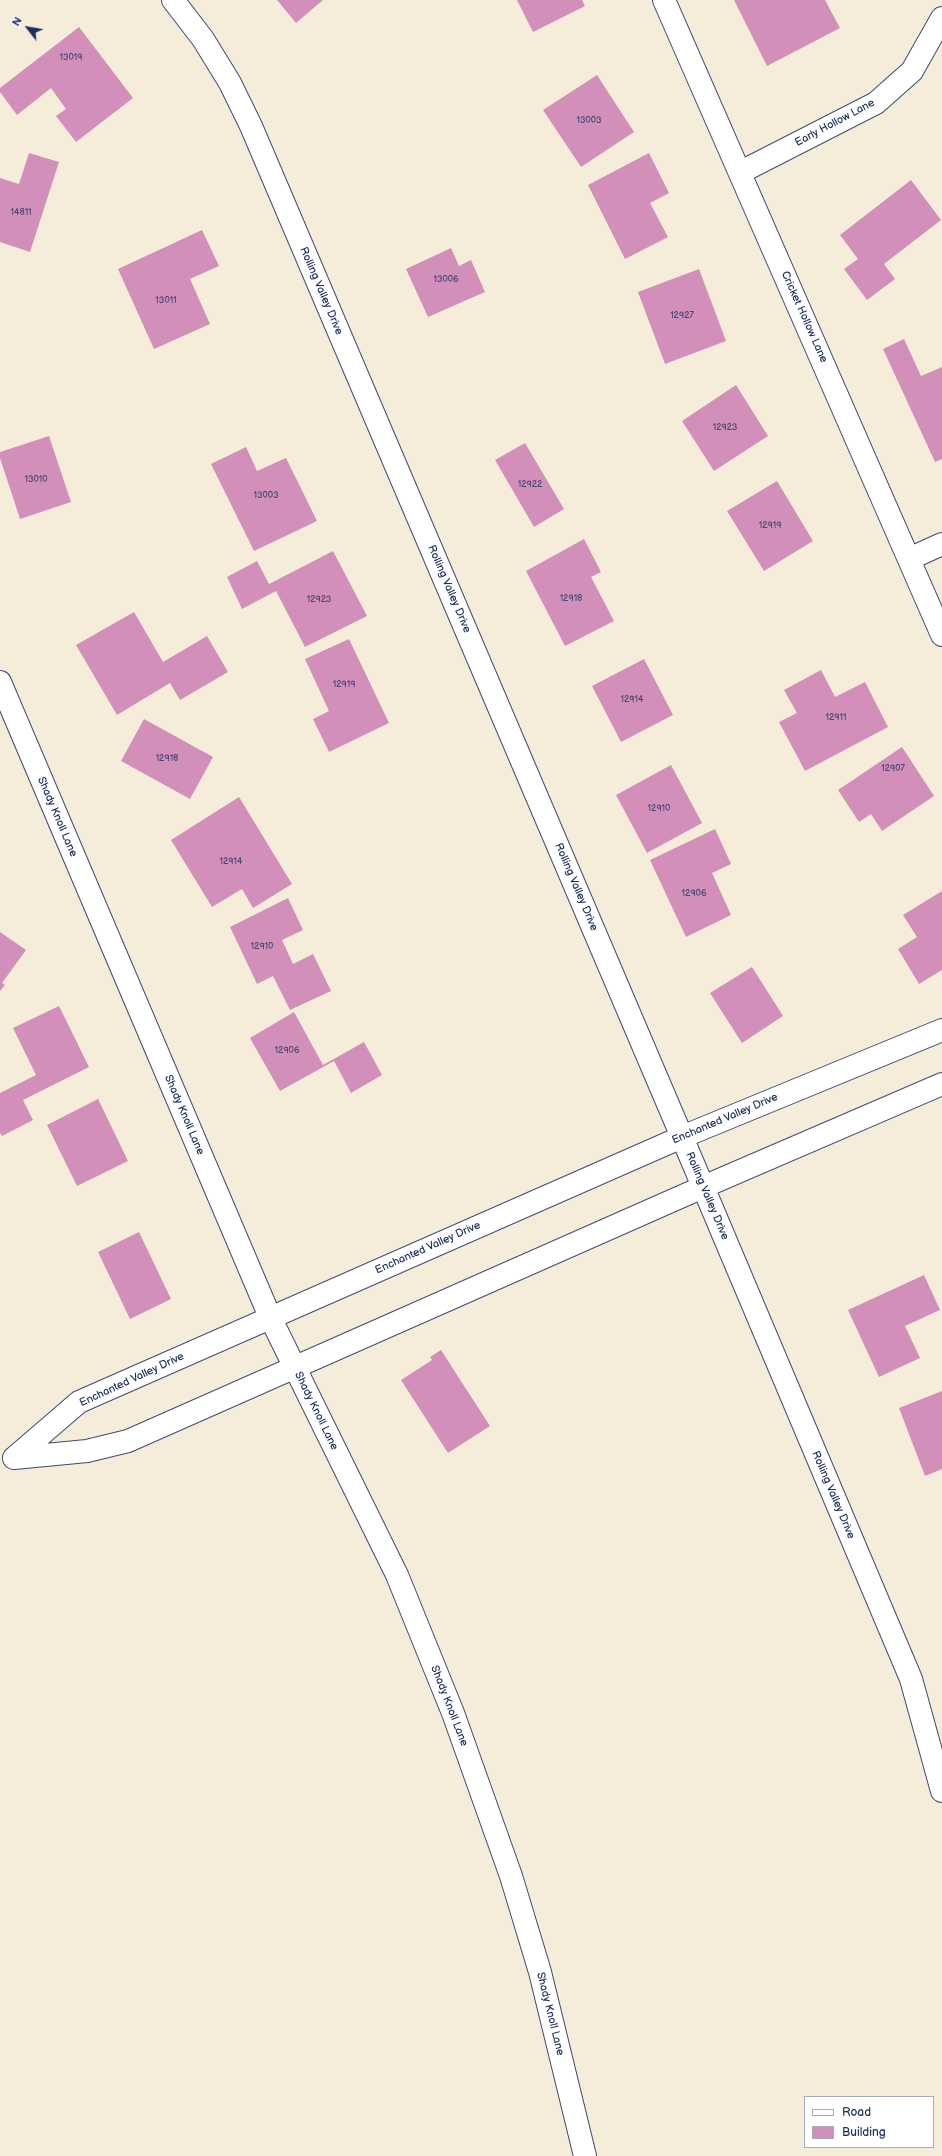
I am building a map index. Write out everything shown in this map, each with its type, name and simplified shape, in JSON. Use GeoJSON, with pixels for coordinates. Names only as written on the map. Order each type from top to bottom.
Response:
{"type":"FeatureCollection","features":[{"type":"Feature","properties":{"kind":"street","name":"Rolling Valley Drive"},"geometry":{"type":"LineString","coordinates":[[173,0],[203,39],[230,83],[250,126],[682,1137],[911,1678],[942,1791]]}},
{"type":"Feature","properties":{"kind":"street","name":"Cricket Hollow Lane"},"geometry":{"type":"LineString","coordinates":[[664,0],[741,172],[942,635]]}},
{"type":"Feature","properties":{"kind":"street","name":"Early Hollow Lane"},"geometry":{"type":"LineString","coordinates":[[741,172],[876,103],[912,71],[942,18]]}},
{"type":"Feature","properties":{"kind":"street"},"geometry":{"type":"LineString","coordinates":[[909,559],[942,544]]}},
{"type":"Feature","properties":{"kind":"street","name":"Shady Knoll Lane"},"geometry":{"type":"LineString","coordinates":[[0,682],[270,1317],[396,1576],[453,1713],[511,1876],[540,1972],[585,2156]]}},
{"type":"Feature","properties":{"kind":"street","name":"Enchanted Valley Drive"},"geometry":{"type":"LineString","coordinates":[[942,1030],[682,1137],[79,1402],[14,1458],[87,1451],[128,1441],[294,1366],[942,1084]]}},
{"type":"Feature","properties":{"kind":"building"},"geometry":{"type":"Polygon","coordinates":[[[277,0],[323,0],[296,23],[277,0]]]}},
{"type":"Feature","properties":{"kind":"building"},"geometry":{"type":"Polygon","coordinates":[[[517,0],[582,0],[585,6],[533,32],[517,0]]]}},
{"type":"Feature","properties":{"kind":"building"},"geometry":{"type":"Polygon","coordinates":[[[734,0],[825,0],[840,28],[767,66],[734,0]]]}},
{"type":"Feature","properties":{"kind":"building"},"geometry":{"type":"Polygon","coordinates":[[[79,27],[133,98],[76,142],[56,116],[66,109],[51,88],[17,115],[0,92],[0,88],[79,27]]]}},
{"type":"Feature","properties":{"kind":"building"},"geometry":{"type":"Polygon","coordinates":[[[597,75],[634,132],[581,167],[543,110],[597,75]]]}},
{"type":"Feature","properties":{"kind":"building"},"geometry":{"type":"Polygon","coordinates":[[[29,153],[59,162],[30,252],[0,242],[0,178],[19,184],[29,153]]]}},
{"type":"Feature","properties":{"kind":"building"},"geometry":{"type":"Polygon","coordinates":[[[649,153],[669,193],[650,203],[668,237],[625,259],[588,185],[649,153]]]}},
{"type":"Feature","properties":{"kind":"building"},"geometry":{"type":"Polygon","coordinates":[[[911,180],[941,220],[884,264],[895,279],[867,300],[844,269],[858,259],[840,235],[911,180]]]}},
{"type":"Feature","properties":{"kind":"building"},"geometry":{"type":"Polygon","coordinates":[[[202,230],[219,266],[190,279],[210,324],[154,349],[118,269],[202,230]]]}},
{"type":"Feature","properties":{"kind":"building"},"geometry":{"type":"Polygon","coordinates":[[[451,248],[459,266],[471,260],[485,292],[428,317],[406,269],[451,248]]]}},
{"type":"Feature","properties":{"kind":"building"},"geometry":{"type":"Polygon","coordinates":[[[699,269],[726,341],[665,364],[638,292],[699,269]]]}},
{"type":"Feature","properties":{"kind":"building"},"geometry":{"type":"Polygon","coordinates":[[[904,339],[921,376],[942,367],[942,459],[935,462],[883,349],[904,339]]]}},
{"type":"Feature","properties":{"kind":"building"},"geometry":{"type":"Polygon","coordinates":[[[736,385],[768,436],[714,471],[682,421],[736,385]]]}},
{"type":"Feature","properties":{"kind":"building"},"geometry":{"type":"Polygon","coordinates":[[[49,436],[71,502],[20,519],[0,458],[0,452],[49,436]]]}},
{"type":"Feature","properties":{"kind":"building"},"geometry":{"type":"Polygon","coordinates":[[[525,443],[564,509],[534,527],[495,460],[525,443]]]}},
{"type":"Feature","properties":{"kind":"building"},"geometry":{"type":"Polygon","coordinates":[[[246,447],[257,471],[286,458],[317,521],[254,551],[211,464],[246,447]]]}},
{"type":"Feature","properties":{"kind":"building"},"geometry":{"type":"Polygon","coordinates":[[[777,481],[813,541],[764,571],[727,511],[777,481]]]}},
{"type":"Feature","properties":{"kind":"building"},"geometry":{"type":"Polygon","coordinates":[[[584,539],[601,572],[591,577],[614,621],[565,646],[526,571],[584,539]]]}},
{"type":"Feature","properties":{"kind":"building"},"geometry":{"type":"Polygon","coordinates":[[[333,551],[367,616],[305,647],[276,591],[242,609],[227,577],[257,561],[269,584],[333,551]]]}},
{"type":"Feature","properties":{"kind":"building"},"geometry":{"type":"Polygon","coordinates":[[[134,612],[163,662],[207,636],[228,672],[180,700],[170,683],[117,715],[76,645],[134,612]]]}},
{"type":"Feature","properties":{"kind":"building"},"geometry":{"type":"Polygon","coordinates":[[[349,639],[389,723],[329,752],[313,719],[329,711],[305,659],[349,639]]]}},
{"type":"Feature","properties":{"kind":"building"},"geometry":{"type":"Polygon","coordinates":[[[644,659],[673,715],[621,742],[592,686],[644,659]]]}},
{"type":"Feature","properties":{"kind":"building"},"geometry":{"type":"Polygon","coordinates":[[[821,670],[835,697],[865,682],[888,727],[805,771],[779,722],[797,713],[784,690],[821,670]]]}},
{"type":"Feature","properties":{"kind":"building"},"geometry":{"type":"Polygon","coordinates":[[[144,719],[213,757],[190,799],[121,761],[144,719]]]}},
{"type":"Feature","properties":{"kind":"building"},"geometry":{"type":"Polygon","coordinates":[[[902,747],[934,796],[882,831],[871,814],[859,822],[838,790],[902,747]]]}},
{"type":"Feature","properties":{"kind":"building"},"geometry":{"type":"Polygon","coordinates":[[[671,765],[702,823],[647,853],[616,795],[671,765]]]}},
{"type":"Feature","properties":{"kind":"building"},"geometry":{"type":"Polygon","coordinates":[[[239,797],[292,884],[253,908],[242,889],[212,907],[171,840],[239,797]]]}},
{"type":"Feature","properties":{"kind":"building"},"geometry":{"type":"Polygon","coordinates":[[[715,829],[731,864],[712,873],[731,915],[686,937],[650,860],[715,829]]]}},
{"type":"Feature","properties":{"kind":"building"},"geometry":{"type":"Polygon","coordinates":[[[942,891],[942,970],[919,984],[898,949],[917,937],[903,915],[942,891]]]}},
{"type":"Feature","properties":{"kind":"building"},"geometry":{"type":"Polygon","coordinates":[[[288,898],[303,930],[282,940],[293,964],[313,954],[331,991],[290,1010],[273,976],[257,984],[230,927],[288,898]]]}},
{"type":"Feature","properties":{"kind":"building"},"geometry":{"type":"Polygon","coordinates":[[[0,932],[26,950],[2,983],[5,985],[0,991],[0,932]]]}},
{"type":"Feature","properties":{"kind":"building"},"geometry":{"type":"Polygon","coordinates":[[[752,967],[783,1016],[742,1043],[710,993],[752,967]]]}},
{"type":"Feature","properties":{"kind":"building"},"geometry":{"type":"Polygon","coordinates":[[[59,1006],[89,1067],[23,1100],[33,1120],[2,1136],[0,1133],[0,1093],[36,1075],[13,1028],[59,1006]]]}},
{"type":"Feature","properties":{"kind":"building"},"geometry":{"type":"Polygon","coordinates":[[[294,1012],[323,1065],[364,1042],[382,1075],[351,1093],[334,1061],[280,1091],[250,1038],[294,1012]]]}},
{"type":"Feature","properties":{"kind":"building"},"geometry":{"type":"Polygon","coordinates":[[[98,1099],[128,1161],[77,1186],[47,1125],[98,1099]]]}},
{"type":"Feature","properties":{"kind":"building"},"geometry":{"type":"Polygon","coordinates":[[[139,1232],[171,1299],[130,1319],[98,1252],[139,1232]]]}},
{"type":"Feature","properties":{"kind":"building"},"geometry":{"type":"Polygon","coordinates":[[[924,1275],[940,1310],[905,1326],[920,1358],[879,1377],[848,1310],[924,1275]]]}},
{"type":"Feature","properties":{"kind":"building"},"geometry":{"type":"Polygon","coordinates":[[[441,1350],[490,1426],[448,1453],[401,1380],[432,1360],[430,1357],[441,1350]]]}},
{"type":"Feature","properties":{"kind":"building"},"geometry":{"type":"Polygon","coordinates":[[[942,1391],[942,1469],[925,1476],[899,1408],[942,1391]]]}}]}
